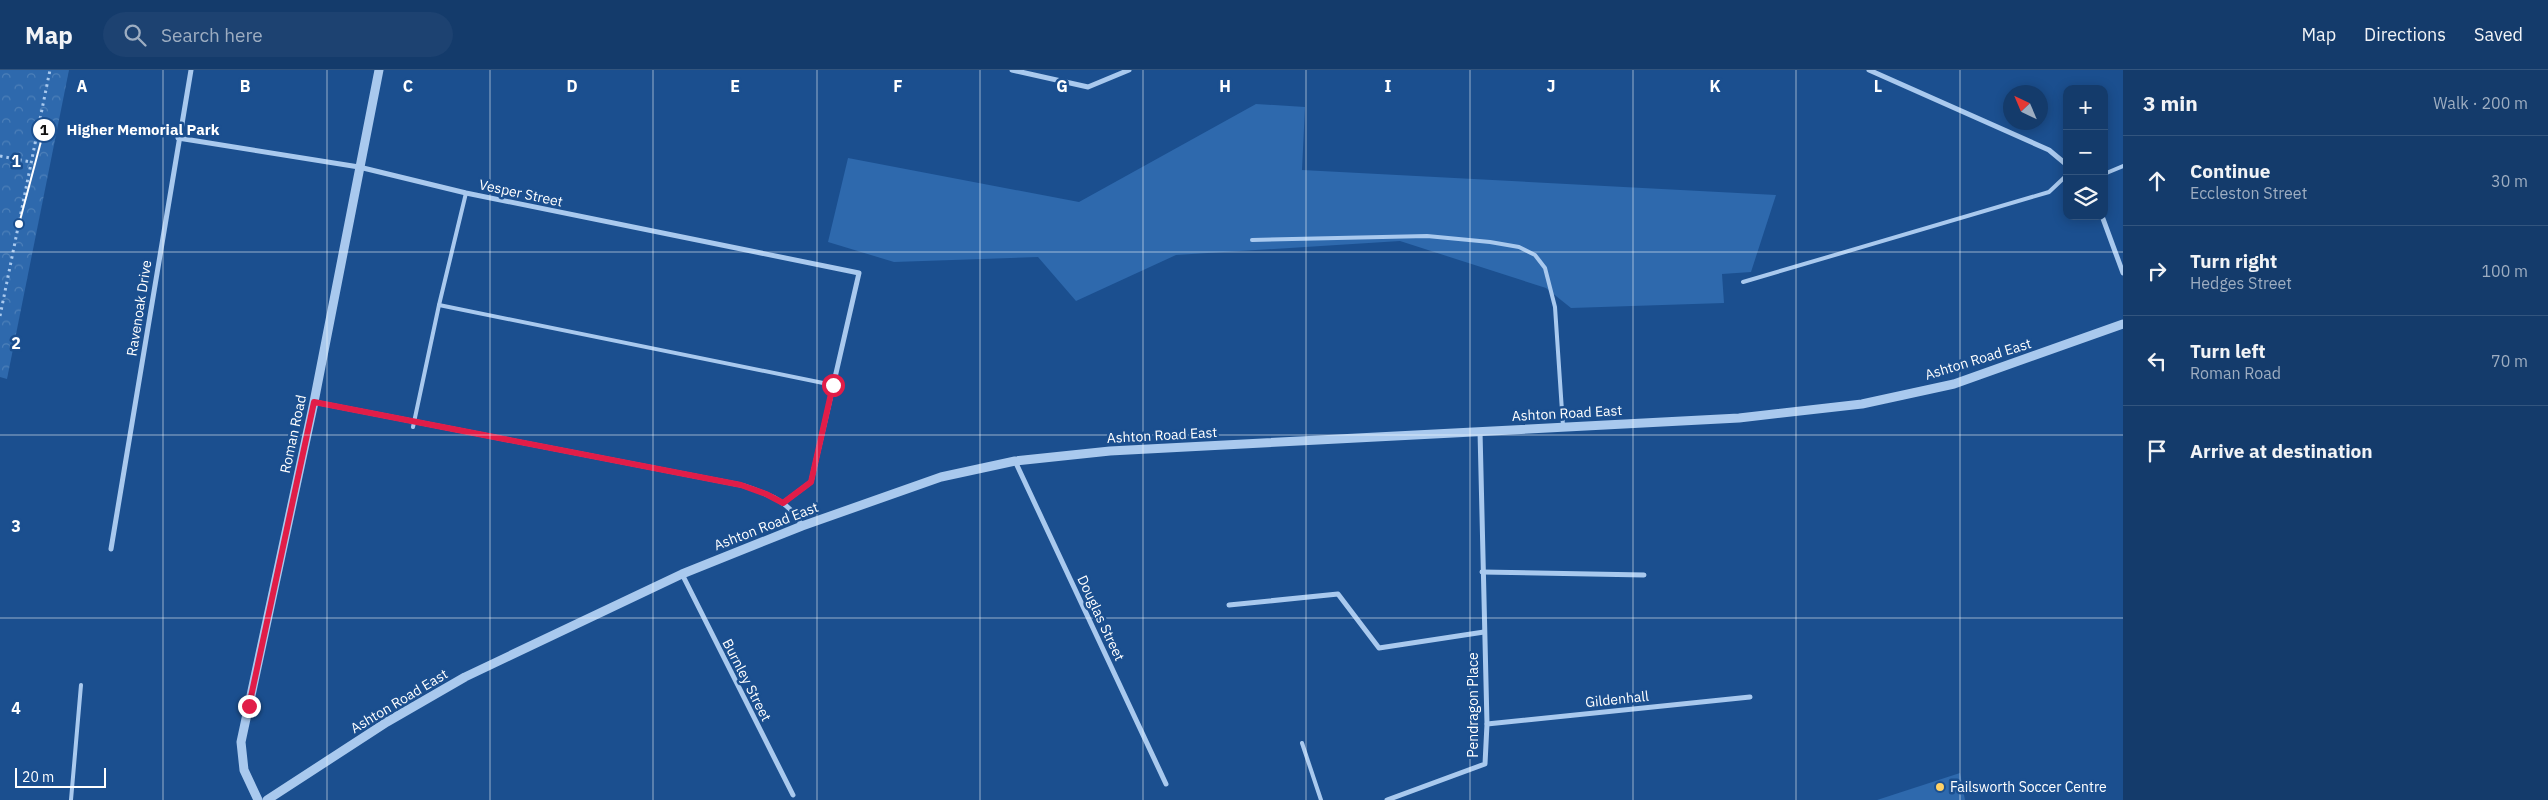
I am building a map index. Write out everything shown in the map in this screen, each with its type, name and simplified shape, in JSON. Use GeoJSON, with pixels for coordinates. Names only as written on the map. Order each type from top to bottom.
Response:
{"type":"FeatureCollection","features":[{"type":"Feature","properties":{"kind":"street","name":"Ravenoak Drive"},"geometry":{"type":"LineString","coordinates":[[110,549],[191,70]]}},
{"type":"Feature","properties":{"kind":"street","name":"Roman Road"},"geometry":{"type":"LineString","coordinates":[[258,800],[244,770],[242,742],[314,402],[359,167],[380,70]]}},
{"type":"Feature","properties":{"kind":"street"},"geometry":{"type":"LineString","coordinates":[[1012,70],[1088,86],[1129,70]]}},
{"type":"Feature","properties":{"kind":"street"},"geometry":{"type":"LineString","coordinates":[[1870,70],[2049,150],[2063,162]]}},
{"type":"Feature","properties":{"kind":"street","name":"Vesper Street"},"geometry":{"type":"LineString","coordinates":[[178,138],[359,167],[466,193],[860,274],[833,385]]}},
{"type":"Feature","properties":{"kind":"street"},"geometry":{"type":"LineString","coordinates":[[2103,220],[2123,273]]}},
{"type":"Feature","properties":{"kind":"street","name":"Ashton Road East"},"geometry":{"type":"LineString","coordinates":[[267,800],[387,722],[465,677],[682,574],[802,526],[941,477],[1015,461],[1110,451],[1739,418],[1862,404],[1954,384],[2123,324]]}},
{"type":"Feature","properties":{"kind":"street"},"geometry":{"type":"LineString","coordinates":[[783,503],[811,482],[833,385]]}},
{"type":"Feature","properties":{"kind":"street"},"geometry":{"type":"LineString","coordinates":[[314,402],[413,424],[741,485],[766,494],[783,503],[798,516],[802,526]]}},
{"type":"Feature","properties":{"kind":"street","name":"Pendragon Place"},"geometry":{"type":"LineString","coordinates":[[1386,800],[1485,764],[1487,724],[1480,431]]}},
{"type":"Feature","properties":{"kind":"street","name":"Douglas Street"},"geometry":{"type":"LineString","coordinates":[[1015,461],[1166,784]]}},
{"type":"Feature","properties":{"kind":"street"},"geometry":{"type":"LineString","coordinates":[[1482,572],[1644,575]]}},
{"type":"Feature","properties":{"kind":"street","name":"Burnley Street"},"geometry":{"type":"LineString","coordinates":[[682,574],[792,795]]}},
{"type":"Feature","properties":{"kind":"street","name":"Pendragon Place"},"geometry":{"type":"LineString","coordinates":[[1228,605],[1338,594],[1379,648],[1484,632]]}},
{"type":"Feature","properties":{"kind":"street","name":"Gildenhall"},"geometry":{"type":"LineString","coordinates":[[1487,724],[1750,697]]}},
{"type":"Feature","properties":{"kind":"lane"},"geometry":{"type":"LineString","coordinates":[[2108,172],[2123,166]]}},
{"type":"Feature","properties":{"kind":"lane"},"geometry":{"type":"LineString","coordinates":[[1743,282],[2049,192],[2063,179]]}},
{"type":"Feature","properties":{"kind":"lane"},"geometry":{"type":"LineString","coordinates":[[413,424],[438,305],[466,193]]}},
{"type":"Feature","properties":{"kind":"lane"},"geometry":{"type":"LineString","coordinates":[[1252,240],[1427,236],[1490,242],[1519,247],[1535,255],[1545,268],[1555,307],[1563,426]]}},
{"type":"Feature","properties":{"kind":"lane"},"geometry":{"type":"LineString","coordinates":[[438,305],[833,385]]}},
{"type":"Feature","properties":{"kind":"lane"},"geometry":{"type":"LineString","coordinates":[[71,800],[81,685]]}},
{"type":"Feature","properties":{"kind":"lane"},"geometry":{"type":"LineString","coordinates":[[1302,743],[1321,800]]}},
{"type":"Feature","properties":{"kind":"path"},"geometry":{"type":"LineString","coordinates":[[0,316],[50,70]]}},
{"type":"Feature","properties":{"kind":"path"},"geometry":{"type":"LineString","coordinates":[[0,156],[30,162]]}},
{"type":"Feature","properties":{"kind":"green space"},"geometry":{"type":"Polygon","coordinates":[[[0,70],[69,70],[7,379],[0,377],[0,70]]]}},
{"type":"Feature","properties":{"kind":"green space"},"geometry":{"type":"Polygon","coordinates":[[[1256,104],[1305,107],[1302,170],[1776,195],[1751,272],[1722,274],[1724,303],[1571,308],[1546,288],[1400,241],[1176,255],[1076,301],[1038,257],[894,262],[828,242],[848,158],[1079,202],[1256,104]]]}},
{"type":"Feature","properties":{"kind":"green space","name":"Failsworth Soccer Centre"},"geometry":{"type":"Polygon","coordinates":[[[1960,773],[1965,800],[1877,800],[1960,773]]]}},
{"type":"Feature","properties":{"kind":"place","name":"Higher Memorial Park"},"geometry":{"type":"Point","coordinates":[19,224]}},
{"type":"Feature","properties":{"kind":"place","name":"Failsworth Soccer Centre"},"geometry":{"type":"Point","coordinates":[1940,787]}},
{"type":"Feature","properties":{"kind":"route"},"geometry":{"type":"LineString","coordinates":[[249,706],[314,402],[741,485],[766,494],[783,503],[811,482],[833,385]]}}]}
